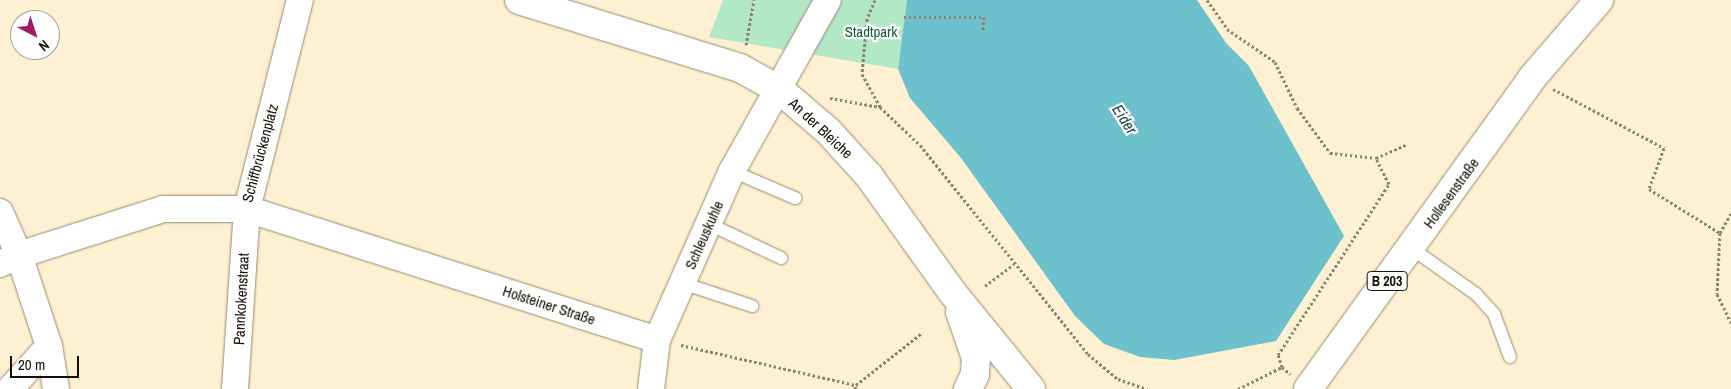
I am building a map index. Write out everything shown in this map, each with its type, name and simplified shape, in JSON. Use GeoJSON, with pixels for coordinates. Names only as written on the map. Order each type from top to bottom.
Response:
{"type":"FeatureCollection","features":[{"type":"Feature","properties":{"kind":"main road","name":"An der Bleiche"},"geometry":{"type":"LineString","coordinates":[[519,0],[740,68],[780,90],[828,131],[869,176],[952,292],[1027,386]]}},
{"type":"Feature","properties":{"kind":"main road","name":"Hollesenstraße"},"geometry":{"type":"LineString","coordinates":[[1301,384],[1411,248],[1532,78],[1599,0]]}},
{"type":"Feature","properties":{"kind":"main road"},"geometry":{"type":"LineString","coordinates":[[952,292],[976,358],[975,374],[968,389]]}},
{"type":"Feature","properties":{"kind":"street","name":"Schiffbrückenplatz"},"geometry":{"type":"LineString","coordinates":[[10,259],[163,209],[247,209],[300,0]]}},
{"type":"Feature","properties":{"kind":"street","name":"Schleuskuhle"},"geometry":{"type":"LineString","coordinates":[[652,389],[657,340],[732,171],[780,90],[828,0]]}},
{"type":"Feature","properties":{"kind":"street","name":"Holsteiner Straße"},"geometry":{"type":"LineString","coordinates":[[247,209],[657,340]]}},
{"type":"Feature","properties":{"kind":"street","name":"Pannkokenstraat"},"geometry":{"type":"LineString","coordinates":[[236,389],[247,209]]}},
{"type":"Feature","properties":{"kind":"street"},"geometry":{"type":"LineString","coordinates":[[0,212],[10,259],[49,346],[56,389]]}},
{"type":"Feature","properties":{"kind":"street"},"geometry":{"type":"LineString","coordinates":[[10,389],[49,346]]}},
{"type":"Feature","properties":{"kind":"lane"},"geometry":{"type":"LineString","coordinates":[[732,171],[795,198]]}},
{"type":"Feature","properties":{"kind":"lane"},"geometry":{"type":"LineString","coordinates":[[709,224],[781,258]]}},
{"type":"Feature","properties":{"kind":"lane"},"geometry":{"type":"LineString","coordinates":[[1411,248],[1476,294],[1494,314],[1510,357]]}},
{"type":"Feature","properties":{"kind":"lane"},"geometry":{"type":"LineString","coordinates":[[682,283],[752,306]]}},
{"type":"Feature","properties":{"kind":"path"},"geometry":{"type":"LineString","coordinates":[[740,68],[754,0]]}},
{"type":"Feature","properties":{"kind":"path"},"geometry":{"type":"LineString","coordinates":[[875,0],[867,19],[862,74],[880,107],[920,144],[1014,264],[1088,354],[1118,379],[1148,389]]}},
{"type":"Feature","properties":{"kind":"path"},"geometry":{"type":"LineString","coordinates":[[1207,0],[1227,29],[1274,62],[1297,108],[1330,152],[1376,158],[1408,144]]}},
{"type":"Feature","properties":{"kind":"path"},"geometry":{"type":"LineString","coordinates":[[904,17],[984,17],[983,31]]}},
{"type":"Feature","properties":{"kind":"path"},"geometry":{"type":"LineString","coordinates":[[1532,78],[1664,148],[1649,189],[1720,234]]}},
{"type":"Feature","properties":{"kind":"path"},"geometry":{"type":"LineString","coordinates":[[825,98],[880,107]]}},
{"type":"Feature","properties":{"kind":"path"},"geometry":{"type":"LineString","coordinates":[[1301,384],[1282,367],[1278,356],[1389,184],[1376,158]]}},
{"type":"Feature","properties":{"kind":"path"},"geometry":{"type":"LineString","coordinates":[[1731,213],[1720,234],[1717,294],[1731,323]]}},
{"type":"Feature","properties":{"kind":"path"},"geometry":{"type":"LineString","coordinates":[[985,286],[1014,264]]}},
{"type":"Feature","properties":{"kind":"path"},"geometry":{"type":"LineString","coordinates":[[657,340],[855,387],[923,332]]}},
{"type":"Feature","properties":{"kind":"path"},"geometry":{"type":"LineString","coordinates":[[1238,389],[1282,367]]}},
{"type":"Feature","properties":{"kind":"green space","name":"Stadtpark"},"geometry":{"type":"Polygon","coordinates":[[[723,0],[907,0],[898,69],[709,37],[723,0]]]}},
{"type":"Feature","properties":{"kind":"water","name":"Eider"},"geometry":{"type":"Polygon","coordinates":[[[907,0],[1197,0],[1226,43],[1249,66],[1344,236],[1276,341],[1174,360],[1140,357],[1104,344],[1075,316],[961,158],[910,98],[898,69],[907,0]]]}}]}
